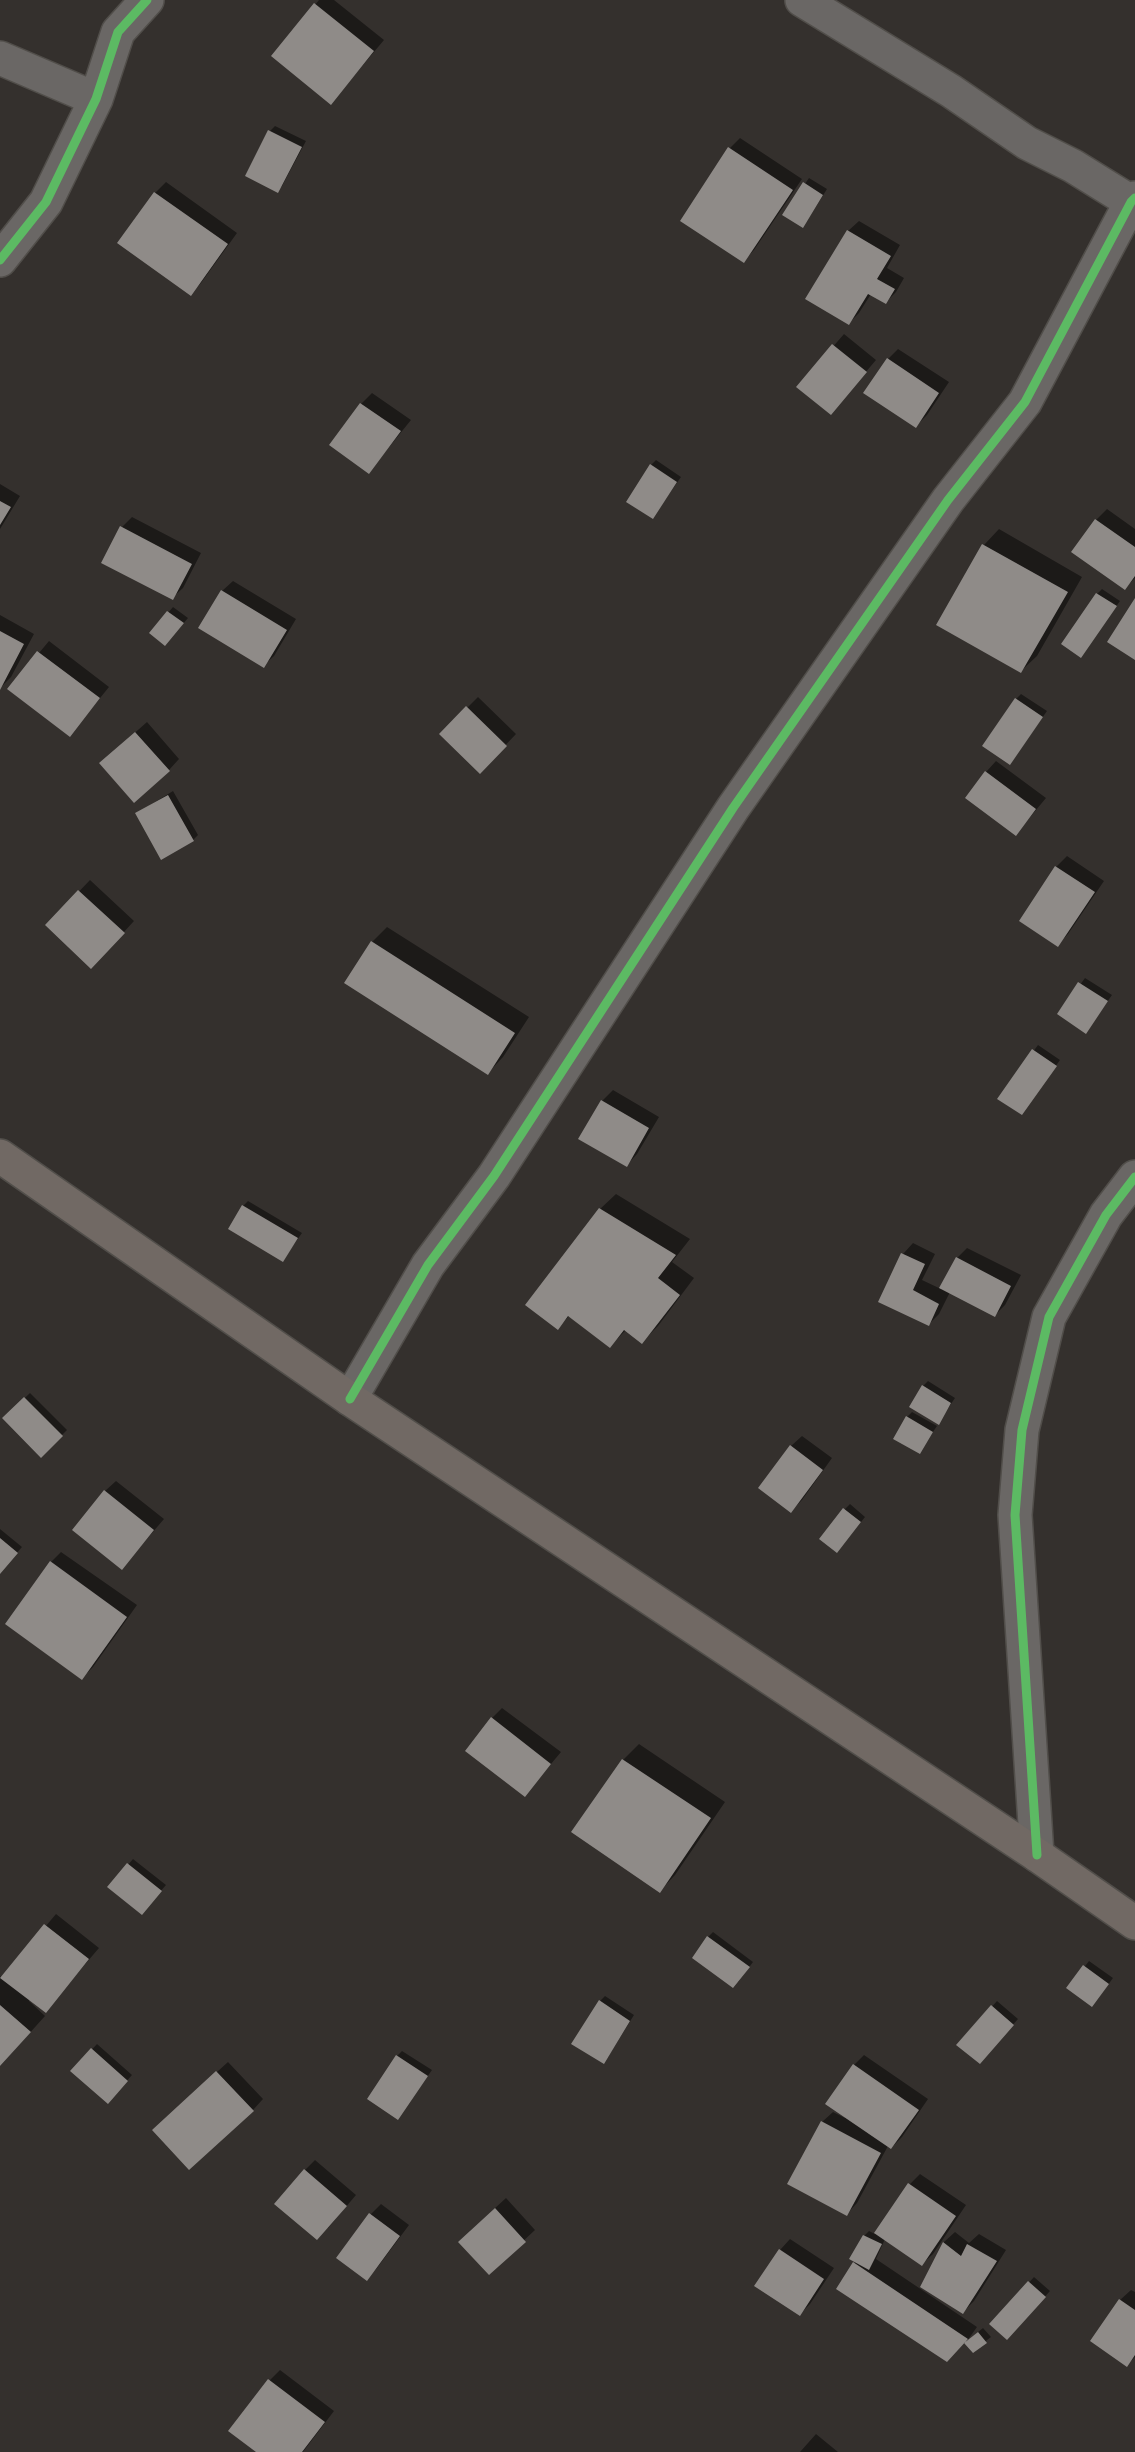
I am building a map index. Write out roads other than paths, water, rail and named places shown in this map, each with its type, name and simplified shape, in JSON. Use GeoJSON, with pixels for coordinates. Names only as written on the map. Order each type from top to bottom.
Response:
{"type":"FeatureCollection","features":[{"type":"Feature","properties":{"kind":"main road"},"geometry":{"type":"LineString","coordinates":[[0,1156],[350,1399],[1037,1855],[1135,1923]]}},
{"type":"Feature","properties":{"kind":"street"},"geometry":{"type":"LineString","coordinates":[[0,260],[46,202],[96,99],[118,32],[147,0]]}},
{"type":"Feature","properties":{"kind":"street"},"geometry":{"type":"LineString","coordinates":[[350,1399],[428,1265],[494,1176],[733,808],[948,500],[1025,402],[1133,200],[1027,142],[951,91],[802,0]]}},
{"type":"Feature","properties":{"kind":"street"},"geometry":{"type":"LineString","coordinates":[[0,58],[96,99]]}},
{"type":"Feature","properties":{"kind":"street"},"geometry":{"type":"LineString","coordinates":[[1037,1855],[1015,1515],[1022,1430],[1049,1317],[1106,1215],[1135,1177]]}}]}
